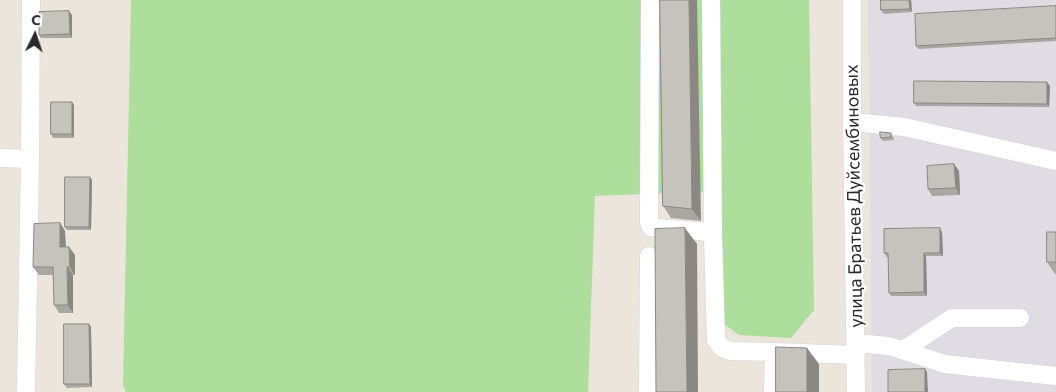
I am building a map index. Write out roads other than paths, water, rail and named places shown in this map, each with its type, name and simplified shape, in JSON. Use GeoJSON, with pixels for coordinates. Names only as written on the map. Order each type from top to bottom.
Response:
{"type":"FeatureCollection","features":[{"type":"Feature","properties":{"kind":"street"},"geometry":{"type":"LineString","coordinates":[[26,392],[31,0]]}},
{"type":"Feature","properties":{"kind":"street"},"geometry":{"type":"LineString","coordinates":[[650,0],[651,226],[656,228],[704,231],[710,232],[713,236]]}},
{"type":"Feature","properties":{"kind":"street"},"geometry":{"type":"LineString","coordinates":[[710,0],[716,340],[721,347],[730,352],[774,352],[890,346],[946,364],[1054,376]]}},
{"type":"Feature","properties":{"kind":"street","name":"улица Братьев Дуйсембиновых"},"geometry":{"type":"LineString","coordinates":[[852,0],[856,392]]}},
{"type":"Feature","properties":{"kind":"street"},"geometry":{"type":"LineString","coordinates":[[852,122],[904,127],[1056,161]]}},
{"type":"Feature","properties":{"kind":"street"},"geometry":{"type":"LineString","coordinates":[[0,158],[30,159]]}},
{"type":"Feature","properties":{"kind":"street"},"geometry":{"type":"LineString","coordinates":[[648,392],[649,256]]}},
{"type":"Feature","properties":{"kind":"street"},"geometry":{"type":"LineString","coordinates":[[903,350],[952,318],[1020,318]]}},
{"type":"Feature","properties":{"kind":"street"},"geometry":{"type":"LineString","coordinates":[[773,392],[774,352]]}}]}
